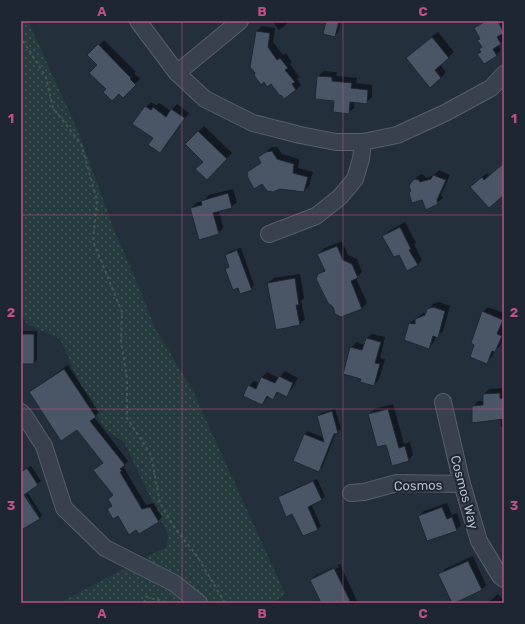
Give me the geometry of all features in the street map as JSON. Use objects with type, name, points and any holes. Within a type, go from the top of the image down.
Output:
[{"type":"street","points":[[138,21],[178,73],[205,99],[253,123],[300,135],[336,142],[362,142],[397,134],[445,113],[491,88],[504,74]]},
{"type":"street","points":[[178,73],[240,21]]},
{"type":"street","points":[[269,234],[316,216],[340,197],[355,180],[361,159],[362,142]]},
{"type":"street","name":"Cosmos Way","points":[[443,402],[462,484],[479,541],[502,578]]},
{"type":"street","points":[[21,412],[44,446],[64,508],[105,548],[174,584],[199,603]]},
{"type":"street","name":"Cosmos","points":[[351,493],[364,492],[397,483],[462,484]]},
{"type":"path","points":[[21,35],[23,41],[46,77],[53,108],[81,144],[97,200],[93,241],[122,312],[121,341],[128,379],[127,418],[151,455],[160,503],[176,530],[197,556],[225,603]]},
{"type":"path","points":[[144,603],[146,597],[170,603]]},
{"type":"green space","points":[[21,21],[28,21],[78,131],[115,232],[155,328],[193,391],[285,594],[274,603],[59,603],[166,547],[168,535],[124,442],[105,429],[80,384],[60,339],[27,324],[21,313]]},
{"type":"building","points":[[326,21],[339,21],[335,37],[323,34]]},
{"type":"building","points":[[486,21],[498,21],[504,33],[497,37],[501,44],[493,49],[497,56],[484,64],[477,54],[481,52],[479,49],[482,47],[477,40],[480,39],[474,28]]},
{"type":"building","points":[[256,31],[270,33],[268,47],[277,60],[280,58],[288,68],[285,70],[295,82],[292,84],[296,90],[284,99],[271,84],[267,87],[264,82],[261,85],[250,67]]},
{"type":"building","points":[[432,37],[449,58],[435,70],[441,78],[430,88],[406,58]]},
{"type":"building","points":[[98,44],[136,85],[123,98],[119,94],[112,101],[103,92],[106,89],[89,73],[97,65],[87,55]]},
{"type":"building","points":[[317,76],[332,77],[332,81],[352,83],[351,88],[368,90],[367,104],[350,102],[349,114],[333,112],[334,101],[315,99]]},
{"type":"building","points":[[145,106],[151,110],[153,107],[166,117],[171,109],[185,118],[160,153],[148,145],[153,138],[132,124]]},
{"type":"building","points":[[198,131],[227,159],[207,180],[195,169],[203,162],[185,144]]},
{"type":"building","points":[[272,151],[277,159],[294,164],[293,173],[308,177],[304,192],[280,189],[273,192],[267,191],[262,184],[254,189],[248,178],[247,172],[261,163],[258,157],[266,152]]},
{"type":"building","points":[[504,163],[504,195],[489,208],[470,187],[482,177],[484,180]]},
{"type":"building","points":[[433,175],[446,180],[437,200],[438,204],[426,210],[422,200],[412,203],[409,193],[411,191],[409,186],[415,179],[419,180],[420,182],[431,179]]},
{"type":"building","points":[[228,193],[232,208],[213,213],[219,234],[199,240],[190,208],[202,205],[201,201]]},
{"type":"building","points":[[400,227],[411,249],[409,250],[418,265],[407,271],[399,255],[394,257],[382,236]]},
{"type":"building","points":[[337,246],[343,260],[352,264],[358,278],[351,281],[362,309],[341,317],[335,314],[333,307],[328,303],[316,279],[318,274],[325,271],[317,254]]},
{"type":"building","points":[[237,250],[252,290],[240,294],[238,288],[233,290],[225,269],[229,267],[225,255]]},
{"type":"building","points":[[295,278],[299,305],[296,305],[300,325],[276,330],[267,283]]},
{"type":"building","points":[[433,307],[445,311],[438,338],[433,336],[429,349],[404,340],[409,323],[415,324],[415,319],[425,315],[427,309]]},
{"type":"building","points":[[482,311],[503,320],[497,334],[502,336],[495,352],[492,351],[487,364],[470,357],[474,345],[471,343]]},
{"type":"building","points":[[21,334],[34,334],[34,364],[21,364]]},
{"type":"building","points":[[366,338],[381,342],[375,363],[380,364],[374,386],[360,382],[361,379],[343,374],[350,347],[362,350]]},
{"type":"building","points":[[64,369],[96,417],[90,421],[125,465],[120,469],[122,471],[120,472],[142,509],[150,507],[159,522],[139,534],[136,530],[129,535],[118,516],[113,519],[107,509],[112,506],[108,499],[113,495],[93,470],[103,463],[77,430],[61,441],[29,392]]},
{"type":"building","points":[[279,376],[293,383],[287,397],[277,392],[273,400],[267,396],[262,405],[243,396],[248,385],[256,389],[261,377],[275,383]]},
{"type":"building","points":[[500,393],[500,398],[504,399],[504,419],[472,423],[472,406],[483,405],[483,394]]},
{"type":"building","points":[[388,409],[399,448],[405,446],[409,461],[392,466],[386,445],[377,447],[368,414]]},
{"type":"building","points":[[332,411],[338,433],[334,434],[319,472],[293,461],[304,434],[324,442],[317,416]]},
{"type":"building","points":[[27,468],[38,485],[24,495],[40,519],[21,530],[21,472]]},
{"type":"building","points":[[313,481],[322,500],[308,507],[318,530],[303,536],[292,514],[286,517],[278,497]]},
{"type":"building","points":[[442,507],[447,519],[452,517],[457,531],[427,541],[418,516]]},
{"type":"building","points":[[468,561],[482,590],[452,603],[438,574]]},
{"type":"building","points":[[334,568],[351,603],[321,603],[310,580]]}]
